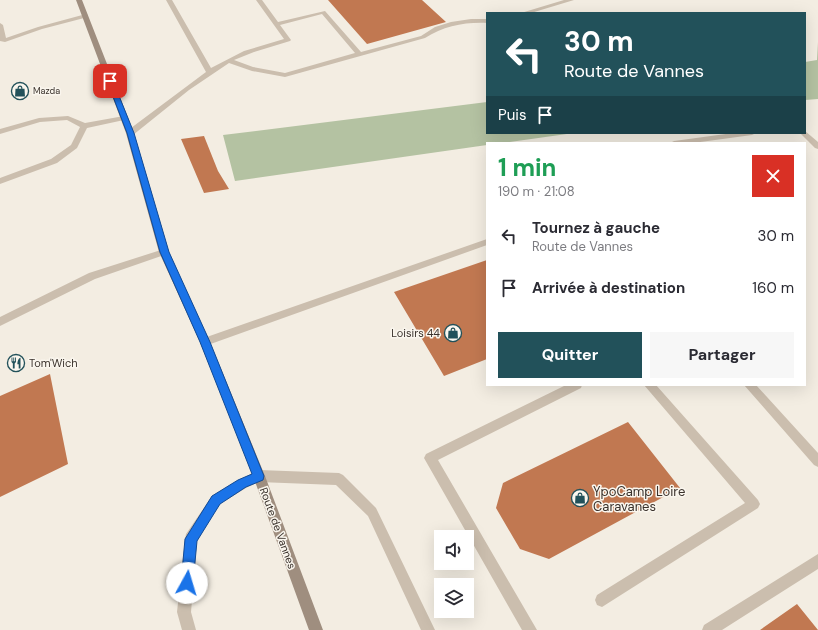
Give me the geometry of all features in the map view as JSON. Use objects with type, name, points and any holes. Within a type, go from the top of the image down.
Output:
[{"type":"main road","name":"Route de Vannes","points":[[79,0],[130,133],[164,252],[205,342],[259,476],[316,630]]},
{"type":"street","points":[[169,0],[210,73]]},
{"type":"street","points":[[130,133],[210,73],[229,61],[247,52],[288,40],[258,0]]},
{"type":"street","points":[[528,12],[571,0]]},
{"type":"street","points":[[276,24],[323,12],[359,54]]},
{"type":"street","points":[[0,25],[3,41],[40,28],[86,16]]},
{"type":"street","points":[[229,61],[252,69],[285,75],[423,37],[431,31],[469,20],[486,21]]},
{"type":"street","points":[[0,132],[39,120],[68,118],[84,126],[124,118]]},
{"type":"street","points":[[0,181],[54,161],[74,146],[84,126]]},
{"type":"street","points":[[682,142],[744,134]]},
{"type":"street","points":[[805,134],[818,146]]},
{"type":"street","points":[[205,342],[486,242]]},
{"type":"street","points":[[0,322],[92,276],[164,252]]},
{"type":"street","points":[[530,630],[430,458],[575,386]]},
{"type":"street","points":[[602,600],[754,504],[650,386]]},
{"type":"street","points":[[750,386],[818,460]]},
{"type":"street","points":[[189,630],[184,612],[191,539],[216,500],[242,484],[259,476],[339,479],[372,512],[428,630]]},
{"type":"street","points":[[709,630],[818,561]]},
{"type":"green space","points":[[818,42],[818,99],[806,100],[806,62],[817,60]]},
{"type":"green space","points":[[486,102],[486,134],[567,134],[510,142],[486,142],[486,145],[235,181],[223,135]]},
{"type":"building","points":[[328,0],[422,0],[446,22],[367,44]]},
{"type":"building","points":[[204,136],[218,171],[229,189],[204,193],[181,139]]},
{"type":"building","name":"Loisirs 44","points":[[486,260],[486,359],[444,376],[394,292]]},
{"type":"building","points":[[50,374],[68,464],[0,497],[0,396]]},
{"type":"building","name":"YpoCamp Loire Caravanes","points":[[628,422],[680,488],[549,559],[520,549],[496,508],[503,483]]},
{"type":"building","points":[[797,604],[818,630],[760,630]]},
{"type":"place","name":"Mazda","points":[[20,91]]},
{"type":"place","name":"Loisirs 44","points":[[453,333]]},
{"type":"place","name":"Tom'Wich","points":[[16,363]]},
{"type":"place","name":"YpoCamp Loire Caravanes","points":[[580,498]]},
{"type":"route","points":[[110,81],[130,133],[164,252],[205,342],[259,476],[242,484],[216,500],[191,539],[187,583]]}]
